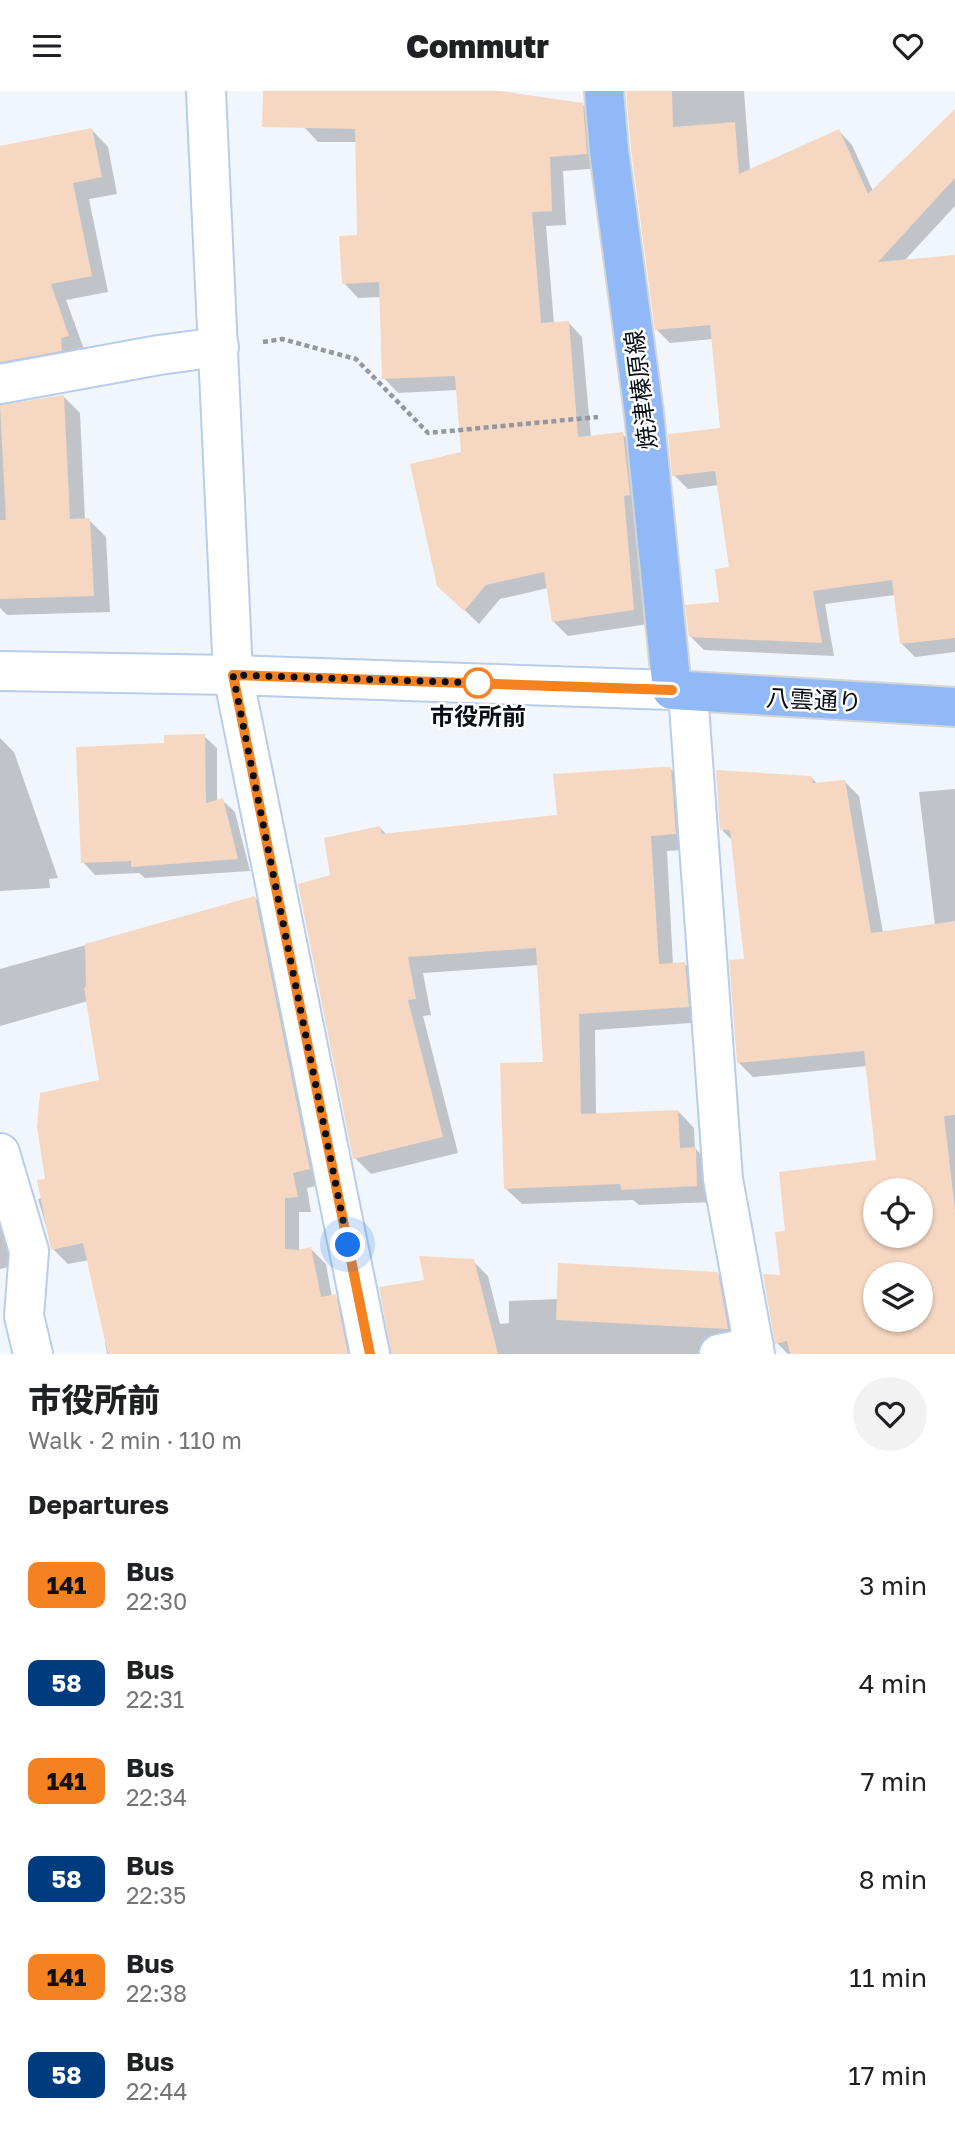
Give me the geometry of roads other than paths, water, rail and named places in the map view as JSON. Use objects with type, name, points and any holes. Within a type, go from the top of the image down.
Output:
[{"type":"main road","name":"焼津榛原線","points":[[604,91],[609,151],[680,691]]},
{"type":"main road","name":"八雲通り","points":[[680,691],[955,707]]},
{"type":"street","points":[[206,91],[233,675],[370,1354]]},
{"type":"street","points":[[0,384],[159,355],[219,347]]},
{"type":"street","points":[[0,671],[233,675],[680,691],[723,1179],[742,1352]]},
{"type":"street","points":[[0,1153],[29,1251],[24,1316],[33,1354]]},
{"type":"place","name":"市役所前","points":[[478,683]]}]
